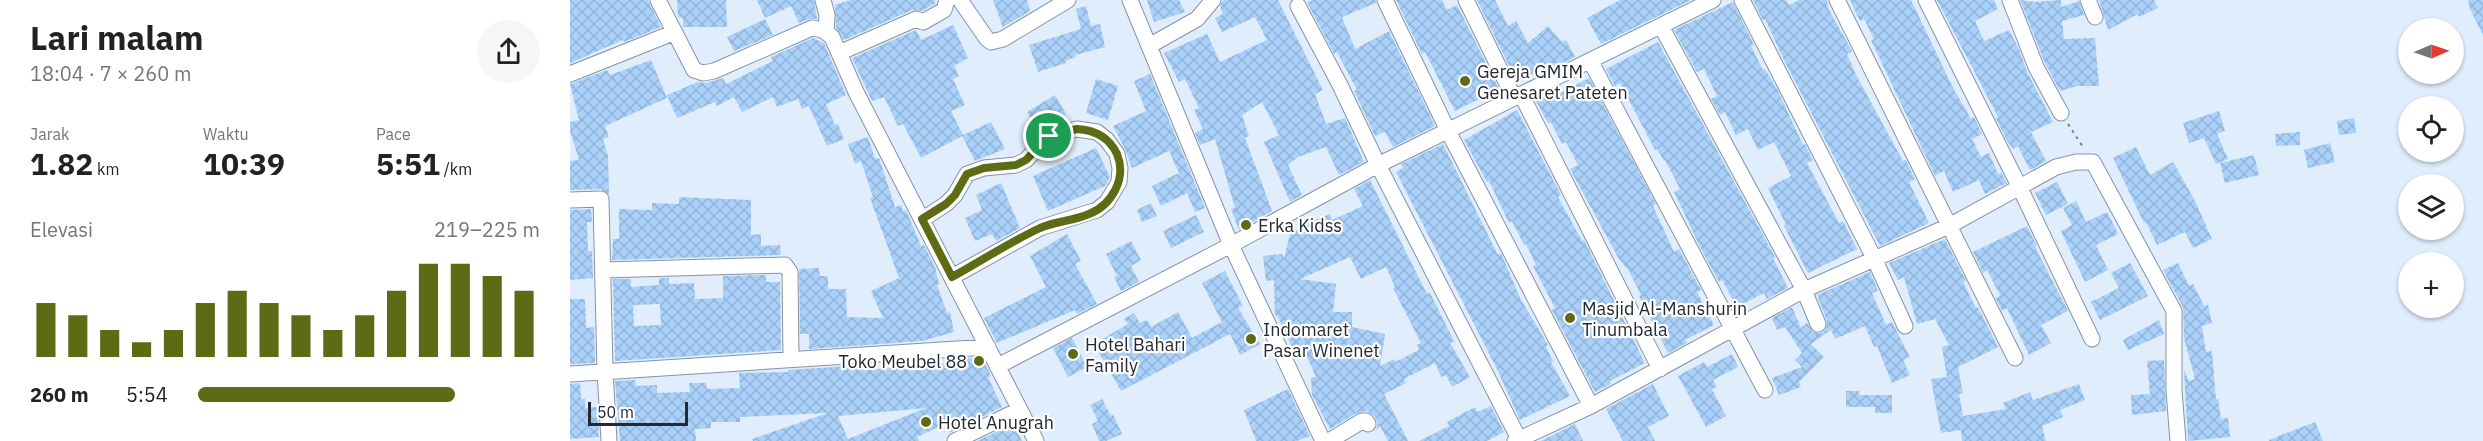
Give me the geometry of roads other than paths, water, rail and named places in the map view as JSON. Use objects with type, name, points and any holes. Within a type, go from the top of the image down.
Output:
[{"type":"street","points":[[658,0],[694,70],[703,73],[812,28],[826,32],[832,37],[1036,441]]},
{"type":"street","points":[[823,0],[827,15],[826,32]]},
{"type":"street","points":[[839,54],[916,19],[923,22],[944,10],[947,0]]},
{"type":"street","points":[[960,0],[991,42],[1003,39],[1068,0]]},
{"type":"street","points":[[1130,0],[1231,245],[1323,441]]},
{"type":"street","points":[[1149,46],[1197,19],[1213,0]]},
{"type":"street","points":[[1385,0],[1448,131],[1591,406]]},
{"type":"street","points":[[1467,0],[1660,369]]},
{"type":"street","points":[[998,366],[1231,245],[1378,165],[1713,0]]},
{"type":"street","points":[[1742,0],[1874,258],[1905,326]]},
{"type":"street","points":[[1837,0],[2015,358]]},
{"type":"street","points":[[1926,0],[2092,339]]},
{"type":"street","points":[[2010,0],[2036,67],[2061,113]]},
{"type":"street","points":[[2088,0],[2095,17]]},
{"type":"street","points":[[1298,6],[1340,85],[1517,440],[1591,406],[1804,290],[1949,226],[2056,167],[2076,162],[2093,162],[2174,311],[2174,391],[2178,441]]},
{"type":"street","points":[[1661,26],[1804,290],[1818,324]]},
{"type":"street","points":[[570,74],[675,32]]},
{"type":"street","points":[[1591,62],[1766,390]]},
{"type":"street","points":[[922,219],[946,204],[955,195],[967,174],[984,168],[1016,165],[1026,160],[1049,136],[1077,129],[1097,132],[1107,140],[1117,154],[1120,168],[1119,182],[1107,202],[1097,210],[1040,228],[952,277]]},
{"type":"street","points":[[570,200],[601,199],[609,441]]},
{"type":"street","points":[[603,270],[785,265],[790,272],[791,359]]},
{"type":"street","points":[[570,374],[988,347]]},
{"type":"street","points":[[955,441],[1019,410]]},
{"type":"street","points":[[1329,441],[1362,421],[1368,424]]},
{"type":"place","name":"Gereja GMIM Genesaret Pateten","points":[[1465,81]]},
{"type":"place","name":"Erka Kidss","points":[[1246,225]]},
{"type":"place","name":"Masjid Al-Manshurin Tinumbala","points":[[1570,318]]},
{"type":"place","name":"Indomaret Pasar Winenet","points":[[1251,339]]},
{"type":"place","name":"Hotel Bahari Family","points":[[1073,354]]},
{"type":"place","name":"Toko Meubel 88","points":[[979,361]]},
{"type":"place","name":"Hotel Anugrah","points":[[926,422]]}]
